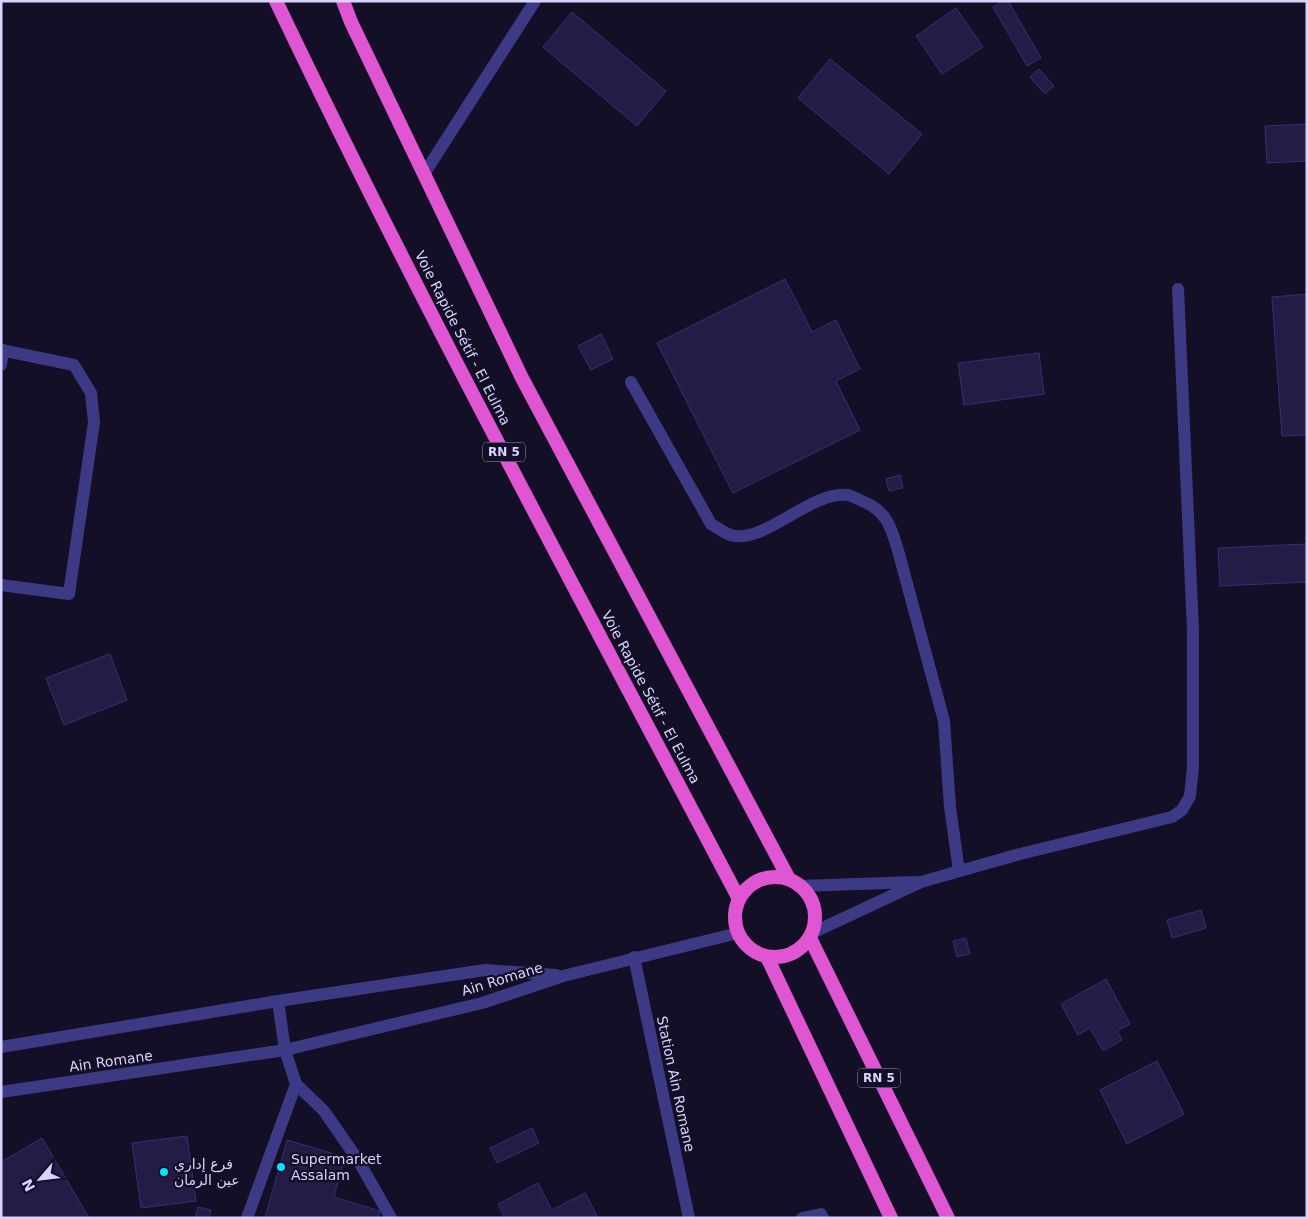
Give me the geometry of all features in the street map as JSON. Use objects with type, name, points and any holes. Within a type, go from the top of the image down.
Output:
[{"type":"highway","name":"Voie Rapide Sétif - El Eulma","points":[[276,1],[321,97],[447,345],[739,899]]},
{"type":"highway","points":[[342,1],[522,378],[795,882],[811,899],[816,916],[811,935],[796,952],[777,957],[755,952],[744,944],[738,933],[735,910],[739,899],[745,889],[754,882],[766,878],[777,876],[795,882]]},
{"type":"highway","name":"RN 5","points":[[811,935],[948,1218]]},
{"type":"highway","points":[[767,956],[891,1218]]},
{"type":"street","points":[[424,174],[535,1]]},
{"type":"street","points":[[811,935],[921,882],[1172,817],[1182,810],[1190,796],[1193,767],[1193,631],[1178,289]]},
{"type":"street","points":[[1,365],[2,350],[74,365],[90,393],[94,422],[69,594],[1,585]]},
{"type":"street","points":[[631,382],[711,524],[734,536],[755,533],[824,498],[848,495],[869,504],[885,516],[897,546],[944,721],[950,807],[959,871]]},
{"type":"street","points":[[795,882],[921,882]]},
{"type":"street","points":[[564,976],[634,957],[738,933]]},
{"type":"street","name":"Station Ain Romane","points":[[634,957],[689,1218]]},
{"type":"street","name":"Ain Romane","points":[[1,1048],[278,1001],[485,970],[564,976]]},
{"type":"street","name":"Ain Romane","points":[[1,1092],[286,1050],[482,1003],[564,976]]},
{"type":"street","points":[[278,1001],[286,1050],[296,1084],[324,1112],[358,1160],[391,1218]]},
{"type":"street","points":[[247,1218],[296,1084]]},
{"type":"street","points":[[802,1218],[821,1214],[822,1218]]},
{"type":"building","points":[[1003,1],[1008,1],[1041,58],[1027,66],[993,7]]},
{"type":"building","points":[[956,8],[983,47],[942,74],[916,36]]},
{"type":"building","points":[[572,12],[666,91],[637,126],[543,47]]},
{"type":"building","points":[[830,59],[922,134],[889,174],[798,98]]},
{"type":"building","points":[[1039,69],[1054,86],[1045,94],[1030,77]]},
{"type":"building","points":[[1307,124],[1307,161],[1267,163],[1265,126]]},
{"type":"building","points":[[785,279],[812,332],[836,320],[860,369],[836,381],[860,430],[733,493],[657,343]]},
{"type":"building","points":[[1307,294],[1307,435],[1282,436],[1272,297]]},
{"type":"building","points":[[601,334],[613,359],[591,370],[578,346]]},
{"type":"building","points":[[1039,353],[1044,394],[964,405],[958,363]]},
{"type":"building","points":[[900,475],[903,488],[889,491],[886,479]]},
{"type":"building","points":[[1307,544],[1307,582],[1220,586],[1218,548]]},
{"type":"building","points":[[110,654],[127,700],[64,725],[46,678]]},
{"type":"building","points":[[1201,910],[1206,928],[1172,938],[1167,920]]},
{"type":"building","points":[[966,938],[970,954],[957,957],[953,941]]},
{"type":"building","points":[[1106,979],[1130,1024],[1117,1031],[1122,1040],[1103,1051],[1090,1028],[1078,1035],[1061,1004]]},
{"type":"building","points":[[1157,1061],[1184,1114],[1127,1144],[1100,1090]]},
{"type":"building","points":[[532,1128],[539,1143],[497,1163],[490,1148]]},
{"type":"building","name":"فرع إداري عين الرمان","points":[[187,1136],[196,1201],[141,1208],[132,1143]]},
{"type":"building","points":[[42,1138],[89,1218],[1,1218],[1,1162]]},
{"type":"building","points":[[287,1140],[345,1157],[334,1197],[380,1211],[378,1218],[265,1218]]},
{"type":"building","points":[[538,1183],[552,1210],[585,1193],[598,1218],[505,1218],[498,1204]]},
{"type":"building","points":[[198,1207],[211,1210],[209,1218],[195,1218]]},
{"type":"place","name":"Supermarket Assalam","points":[[281,1167]]},
{"type":"place","name":"فرع إداري عين الرمان","points":[[164,1172]]}]
